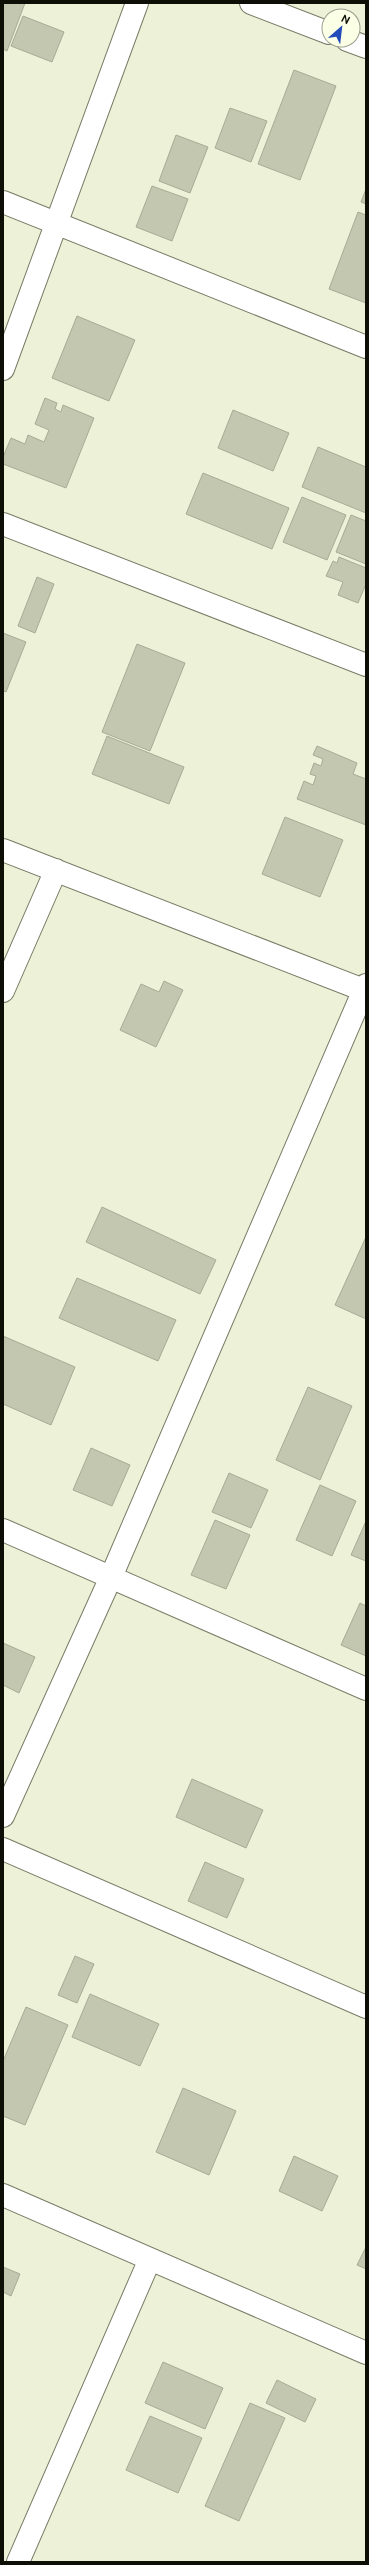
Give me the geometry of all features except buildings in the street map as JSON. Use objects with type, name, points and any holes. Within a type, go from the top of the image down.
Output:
[{"type":"street","points":[[3,369],[138,3]]},
{"type":"street","points":[[251,3],[321,30]]},
{"type":"street","points":[[3,202],[366,347]]},
{"type":"street","points":[[3,524],[366,665]]},
{"type":"street","points":[[3,850],[365,989],[111,1577],[3,1816]]},
{"type":"street","points":[[3,991],[56,870]]},
{"type":"street","points":[[3,1530],[366,1689]]},
{"type":"street","points":[[3,1849],[366,2007]]},
{"type":"street","points":[[3,2196],[366,2353]]},
{"type":"street","points":[[18,2562],[150,2259]]}]
